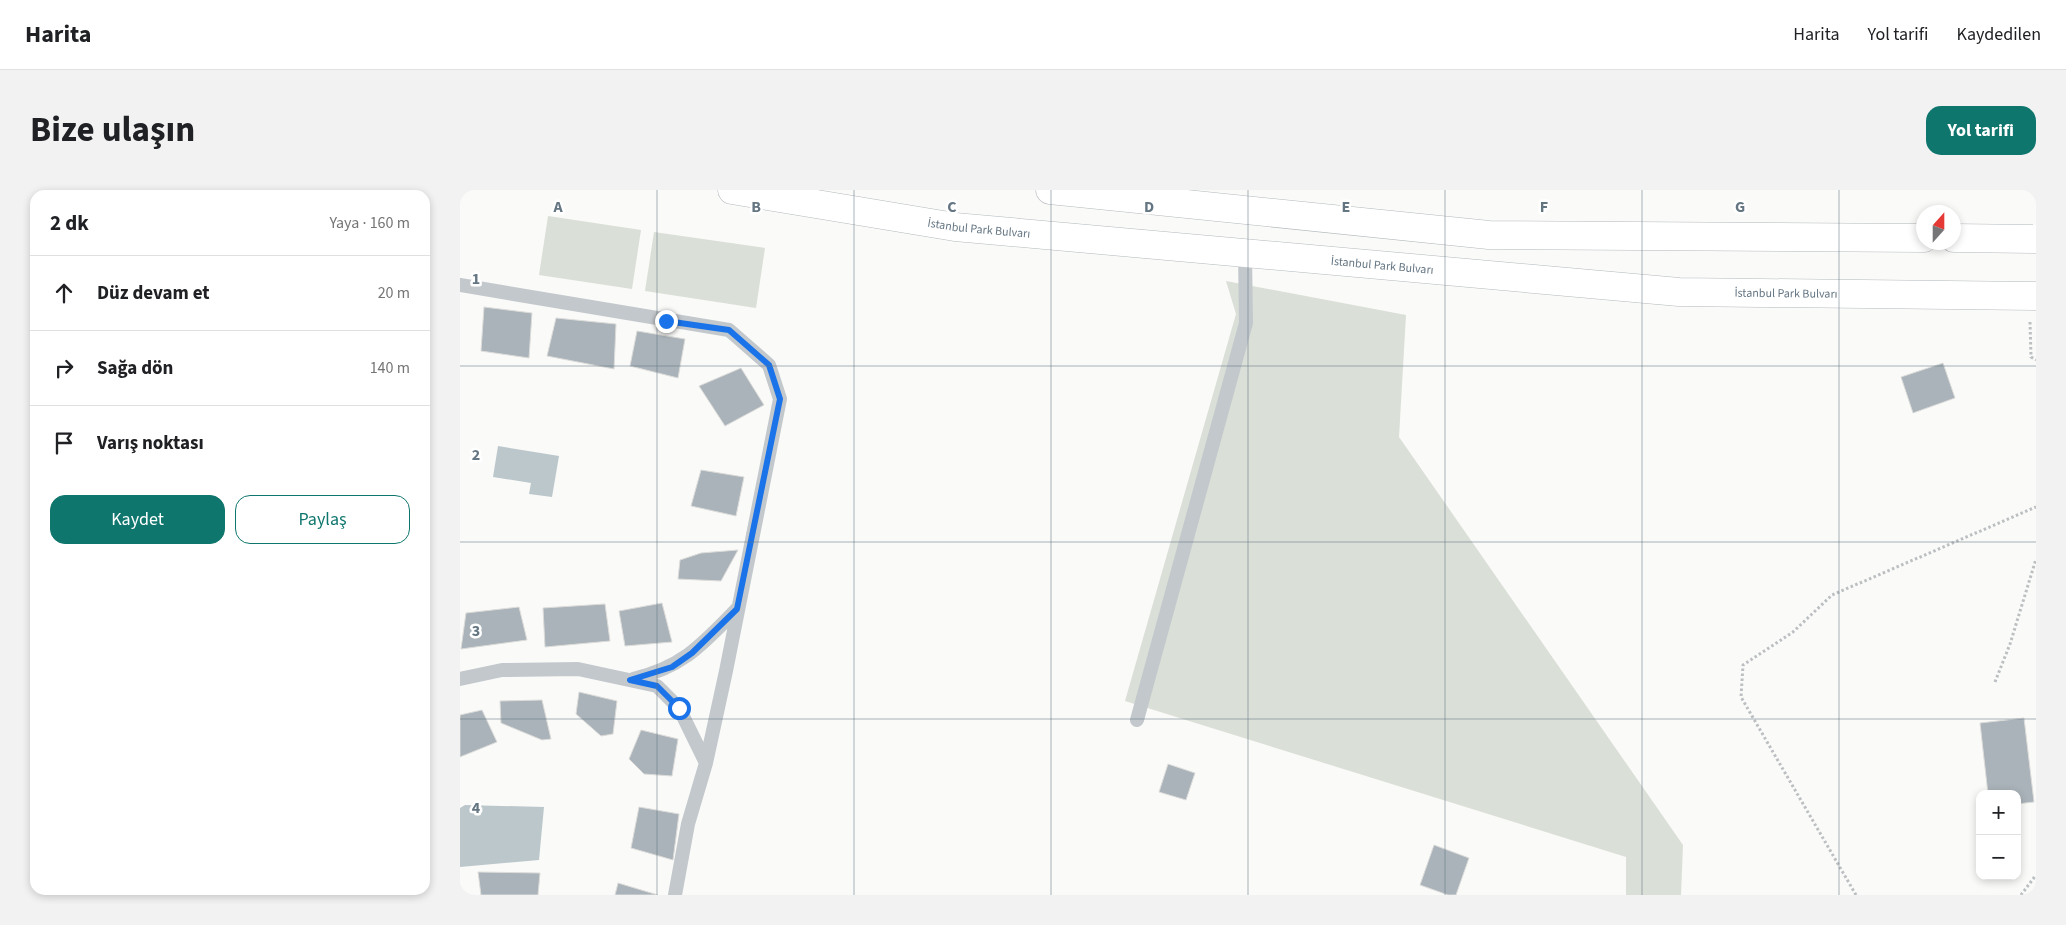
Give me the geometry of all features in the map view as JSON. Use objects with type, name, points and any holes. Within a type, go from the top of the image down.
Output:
[{"type":"highway","name":"İstanbul Park Bulvarı","points":[[732,190],[955,227],[1680,292],[2033,296]]},
{"type":"highway","points":[[1050,190],[1488,235],[1916,238]]},
{"type":"highway","points":[[1961,238],[2036,239]]},
{"type":"lane","points":[[1137,720],[1246,323],[1245,253]]},
{"type":"lane","points":[[460,285],[729,330],[769,365],[780,399],[706,763],[688,824],[676,895]]},
{"type":"lane","points":[[630,680],[672,667],[692,653],[737,609]]},
{"type":"lane","points":[[460,679],[502,670],[578,668],[657,686],[679,708],[706,763]]},
{"type":"path","points":[[2033,296],[2031,357],[2036,360]]},
{"type":"path","points":[[1856,895],[1741,697],[1743,665],[1793,632],[1832,595],[2036,507]]},
{"type":"path","points":[[1994,682],[2010,644],[2036,559]]},
{"type":"path","points":[[2021,895],[2036,876]]},
{"type":"shaded area","points":[[548,216],[641,230],[632,289],[539,275]]},
{"type":"shaded area","points":[[654,232],[765,248],[756,308],[645,291]]},
{"type":"shaded area","points":[[1226,281],[1406,315],[1399,437],[1683,845],[1681,895],[1626,895],[1626,857],[1125,701],[1236,314]]},
{"type":"shaded area","points":[[498,446],[559,456],[552,497],[529,494],[531,483],[493,477]]},
{"type":"shaded area","points":[[465,805],[544,807],[539,860],[460,867],[460,808]]},
{"type":"building","points":[[484,307],[532,313],[529,358],[481,351]]},
{"type":"building","points":[[556,318],[616,324],[614,369],[547,356]]},
{"type":"building","points":[[637,331],[685,339],[678,378],[630,366]]},
{"type":"building","points":[[1943,363],[1955,398],[1913,413],[1901,377]]},
{"type":"building","points":[[741,368],[764,405],[725,426],[699,386]]},
{"type":"building","points":[[701,470],[744,477],[736,516],[691,506]]},
{"type":"building","points":[[738,550],[721,581],[678,579],[680,560],[701,553]]},
{"type":"building","points":[[662,603],[672,642],[625,646],[619,611]]},
{"type":"building","points":[[605,604],[610,641],[545,647],[543,608]]},
{"type":"building","points":[[519,607],[527,640],[461,649],[466,613]]},
{"type":"building","points":[[579,692],[617,701],[613,734],[601,736],[576,714]]},
{"type":"building","points":[[542,700],[551,739],[542,740],[501,723],[500,701]]},
{"type":"building","points":[[482,710],[497,742],[460,757],[460,715]]},
{"type":"building","points":[[2024,718],[2034,802],[2021,804],[2021,790],[1988,790],[1980,723]]},
{"type":"building","points":[[641,730],[678,739],[672,776],[644,774],[629,759]]},
{"type":"building","points":[[1168,764],[1195,773],[1186,800],[1159,792]]},
{"type":"building","points":[[639,807],[679,814],[673,860],[631,848]]},
{"type":"building","points":[[1434,845],[1469,858],[1456,895],[1448,895],[1420,885]]},
{"type":"building","points":[[478,872],[540,873],[538,895],[481,895]]},
{"type":"building","points":[[618,883],[658,895],[615,895]]},
{"type":"route","points":[[666,321],[729,330],[769,365],[780,399],[737,609],[692,653],[672,667],[630,680],[657,686],[679,708]]}]
